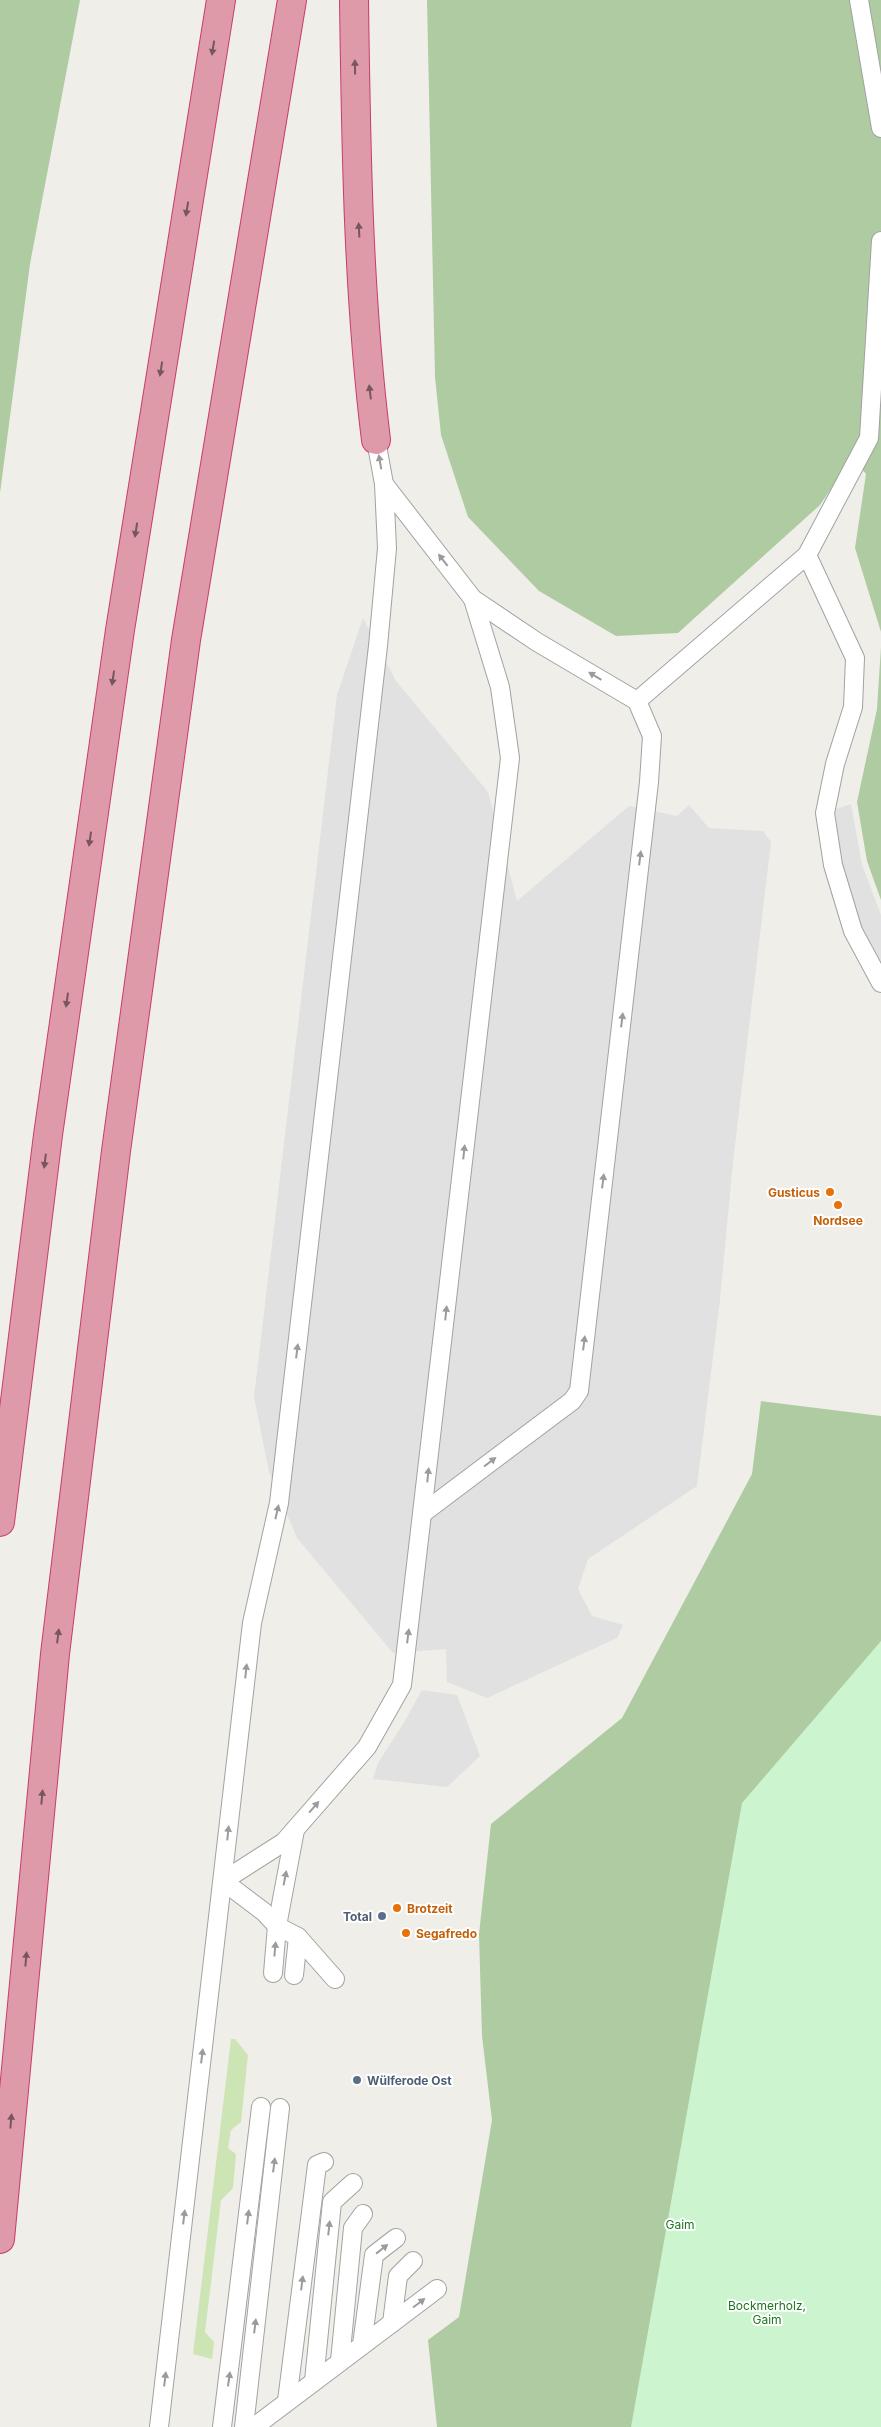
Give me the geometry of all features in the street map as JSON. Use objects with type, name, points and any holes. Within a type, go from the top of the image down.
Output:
[{"type":"highway","points":[[0,1522],[48,1135],[120,630],[220,0]]},
{"type":"highway","points":[[0,2239],[55,1654],[116,1151],[186,640],[292,0]]},
{"type":"highway","points":[[354,0],[357,192],[368,374],[376,440]]},
{"type":"lane","points":[[859,0],[881,128]]},
{"type":"lane","points":[[637,700],[807,555],[869,438],[881,241]]},
{"type":"lane","points":[[159,2427],[252,1623],[279,1503],[368,735],[387,548],[384,484],[376,440]]},
{"type":"lane","points":[[384,484],[473,598],[537,642],[637,700],[652,736],[649,782],[579,1391],[572,1401],[423,1513]]},
{"type":"lane","points":[[807,555],[855,658],[853,708],[835,764],[825,813],[833,865],[853,931],[881,983]]},
{"type":"lane","points":[[223,1881],[284,1842],[295,1830],[367,1747],[402,1684],[510,758],[500,687],[473,598]]},
{"type":"lane","points":[[273,1973],[277,1926],[295,1830]]},
{"type":"lane","points":[[223,1881],[264,1912],[277,1926],[298,1937],[335,1979]]},
{"type":"lane","points":[[294,1975],[298,1937]]},
{"type":"lane","points":[[222,2427],[262,2107]]},
{"type":"lane","points":[[244,2427],[280,2108]]},
{"type":"lane","points":[[288,2401],[317,2165],[324,2162]]},
{"type":"lane","points":[[314,2381],[332,2202],[354,2183]]},
{"type":"lane","points":[[340,2361],[353,2228],[363,2214]]},
{"type":"lane","points":[[362,2345],[374,2256],[396,2238]]},
{"type":"lane","points":[[392,2323],[398,2276],[413,2260]]},
{"type":"lane","points":[[254,2427],[437,2289]]},
{"type":"green space","points":[[0,0],[80,0],[30,264],[0,493]]},
{"type":"green space","points":[[427,0],[881,0],[881,632],[855,548],[866,474],[852,458],[820,505],[678,633],[616,636],[539,591],[468,517],[441,435],[435,377]]},
{"type":"green space","points":[[881,647],[881,900],[867,861],[857,802],[877,709]]},
{"type":"green space","name":"Gaim","points":[[761,1401],[881,1416],[881,2427],[437,2427],[428,2340],[459,2317],[492,2120],[482,2036],[479,1934],[491,1824],[622,1718],[752,1474]]},
{"type":"green space","name":"Bockmerholz, Gaim","points":[[881,1641],[881,2427],[631,2427],[742,1803]]},
{"type":"green space","points":[[231,2039],[235,2039],[248,2055],[241,2122],[231,2130],[228,2148],[236,2154],[233,2188],[221,2200],[205,2332],[214,2342],[212,2359],[193,2354]]},
{"type":"shaded area","points":[[363,618],[396,681],[488,792],[517,901],[629,806],[677,816],[689,805],[709,828],[763,831],[771,842],[733,1162],[720,1300],[697,1486],[588,1559],[578,1589],[592,1616],[623,1625],[617,1638],[487,1698],[447,1682],[446,1649],[393,1653],[297,1538],[269,1472],[254,1397],[337,695]]},
{"type":"shaded area","points":[[851,804],[862,865],[881,915],[881,983],[853,931],[825,813]]},
{"type":"shaded area","points":[[422,1690],[457,1695],[480,1756],[447,1787],[373,1779],[378,1763]]},
{"type":"place","name":"Gusticus","points":[[830,1192]]},
{"type":"place","name":"Nordsee","points":[[838,1205]]},
{"type":"place","name":"Brotzeit","points":[[397,1908]]},
{"type":"place","name":"Total","points":[[382,1916]]},
{"type":"place","name":"Segafredo","points":[[406,1933]]},
{"type":"place","name":"Wülferode Ost","points":[[357,2080]]}]
